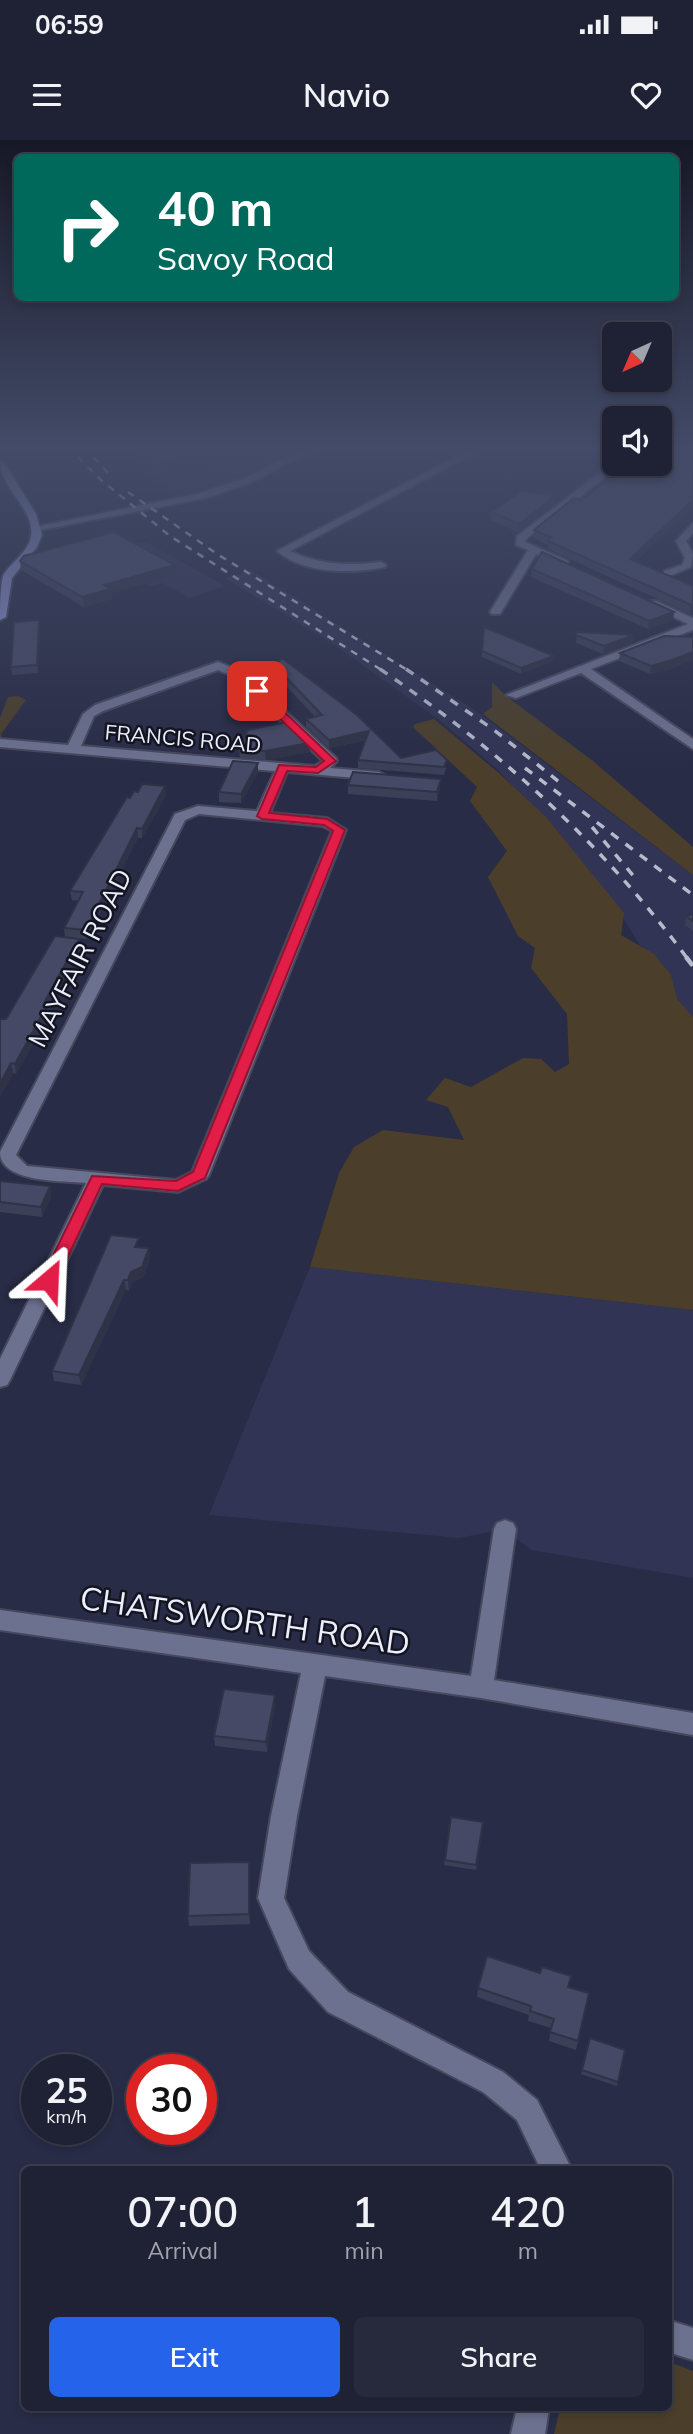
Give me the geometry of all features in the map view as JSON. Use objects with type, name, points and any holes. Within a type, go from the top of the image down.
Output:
[{"type":"main road","points":[[0,617],[4,578],[26,554]]},
{"type":"street","points":[[288,554],[339,570],[381,565]]},
{"type":"street","points":[[496,612],[531,554]]},
{"type":"street","points":[[545,554],[579,570]]},
{"type":"street","points":[[668,573],[686,567],[690,558],[688,554]]},
{"type":"street","points":[[636,596],[693,624]]},
{"type":"street","points":[[512,695],[693,624]]},
{"type":"street","points":[[73,748],[89,714],[99,708],[218,666],[238,674],[331,761],[318,770]]},
{"type":"street","points":[[582,668],[693,744]]},
{"type":"street","name":"FRANCIS ROAD","points":[[0,743],[395,777]]},
{"type":"street","points":[[0,1380],[97,1179],[178,1186],[200,1175],[339,830],[327,822],[262,816],[283,767]]},
{"type":"street","name":"MAYFAIR ROAD","points":[[97,1179],[22,1171],[7,1156],[180,817],[198,810],[262,816]]},
{"type":"street","points":[[481,1688],[505,1529]]},
{"type":"street","name":"CHATSWORTH ROAD","points":[[0,1620],[481,1688],[693,1724]]},
{"type":"street","points":[[315,1664],[284,1816],[271,1898],[299,1960],[338,2002],[493,2082],[527,2110],[555,2166]]},
{"type":"street","points":[[672,2337],[693,2344]]},
{"type":"street","points":[[528,2434],[532,2411]]},
{"type":"shaded area","points":[[101,554],[168,554],[225,586],[189,598],[163,583],[150,586],[114,566]]},
{"type":"shaded area","points":[[251,570],[475,710],[693,875],[693,1030],[626,923],[586,866],[498,770],[438,719],[330,642],[225,578]]},
{"type":"shaded area","points":[[492,682],[506,696],[593,761],[693,847],[693,875],[483,714],[492,707]]},
{"type":"shaded area","points":[[18,696],[26,700],[1,734],[3,741],[0,740],[0,718],[8,697]]},
{"type":"shaded area","points":[[434,719],[546,817],[624,913],[621,935],[654,954],[671,975],[677,999],[693,1017],[693,1310],[310,1267],[339,1173],[354,1147],[383,1130],[464,1140],[448,1107],[426,1100],[445,1078],[471,1087],[523,1058],[541,1059],[555,1072],[569,1064],[567,1014],[531,968],[535,948],[518,936],[488,877],[507,851],[470,801],[477,787],[413,727]]},
{"type":"shaded area","points":[[310,1267],[693,1310],[693,1578],[531,1550],[505,1529],[459,1538],[209,1515]]},
{"type":"shaded area","points":[[672,2363],[693,2371],[693,2434],[554,2434],[559,2411],[672,2411]]},
{"type":"building","points":[[155,554],[175,565],[104,585],[111,589],[82,597],[20,561],[24,556]]},
{"type":"building","points":[[541,554],[547,554],[674,612],[649,621],[532,569]]},
{"type":"building","points":[[577,554],[635,554],[630,559],[693,586],[693,604]]},
{"type":"building","points":[[39,620],[37,665],[11,667],[14,622]]},
{"type":"building","points":[[484,627],[554,656],[521,668],[482,651]]},
{"type":"building","points":[[577,632],[634,635],[604,646],[576,635]]},
{"type":"building","points":[[664,636],[693,637],[693,652],[651,666],[620,653]]},
{"type":"building","points":[[282,658],[358,716],[401,758],[436,750],[447,760],[444,767],[358,760],[369,731],[329,740],[306,719],[322,715],[275,666]]},
{"type":"building","points":[[287,722],[309,743],[265,751],[239,749],[248,730]]},
{"type":"building","points":[[233,761],[258,763],[241,794],[219,792]]},
{"type":"building","points":[[353,772],[441,779],[437,792],[348,785]]},
{"type":"building","points":[[142,784],[165,786],[142,829],[137,828],[86,930],[64,928],[83,892],[70,891],[127,797],[130,798],[134,791],[138,792]]},
{"type":"building","points":[[55,936],[79,939],[45,1001],[49,1002],[15,1064],[11,1063],[0,1084],[0,1021],[6,1019]]},
{"type":"building","points":[[0,1181],[50,1186],[41,1207],[0,1202]]},
{"type":"building","points":[[111,1235],[139,1238],[135,1247],[149,1248],[142,1267],[131,1272],[128,1280],[124,1280],[79,1375],[52,1371]]},
{"type":"building","points":[[224,1689],[275,1695],[266,1742],[214,1736]]},
{"type":"building","points":[[451,1817],[483,1822],[476,1865],[445,1860]]},
{"type":"building","points":[[249,1862],[249,1914],[188,1916],[190,1863]]},
{"type":"building","points":[[487,1956],[540,1973],[542,1967],[571,1976],[568,1987],[589,1993],[578,2041],[550,2032],[554,2019],[530,2011],[531,2006],[478,1988]]},
{"type":"building","points":[[590,2038],[625,2050],[618,2082],[582,2070]]},
{"type":"railway","points":[[198,554],[381,670]]},
{"type":"railway","points":[[217,554],[408,670]]},
{"type":"railway","points":[[381,670],[466,732],[546,800],[620,876],[687,958]]},
{"type":"railway","points":[[408,670],[494,730],[563,785]]},
{"type":"railway","points":[[525,768],[693,895]]},
{"type":"railway","points":[[592,827],[637,880]]},
{"type":"railway","points":[[686,957],[693,966]]},
{"type":"route","points":[[49,1280],[97,1179],[178,1186],[200,1175],[339,830],[327,822],[262,816],[283,767],[318,770],[329,765],[331,761],[257,691]]}]
